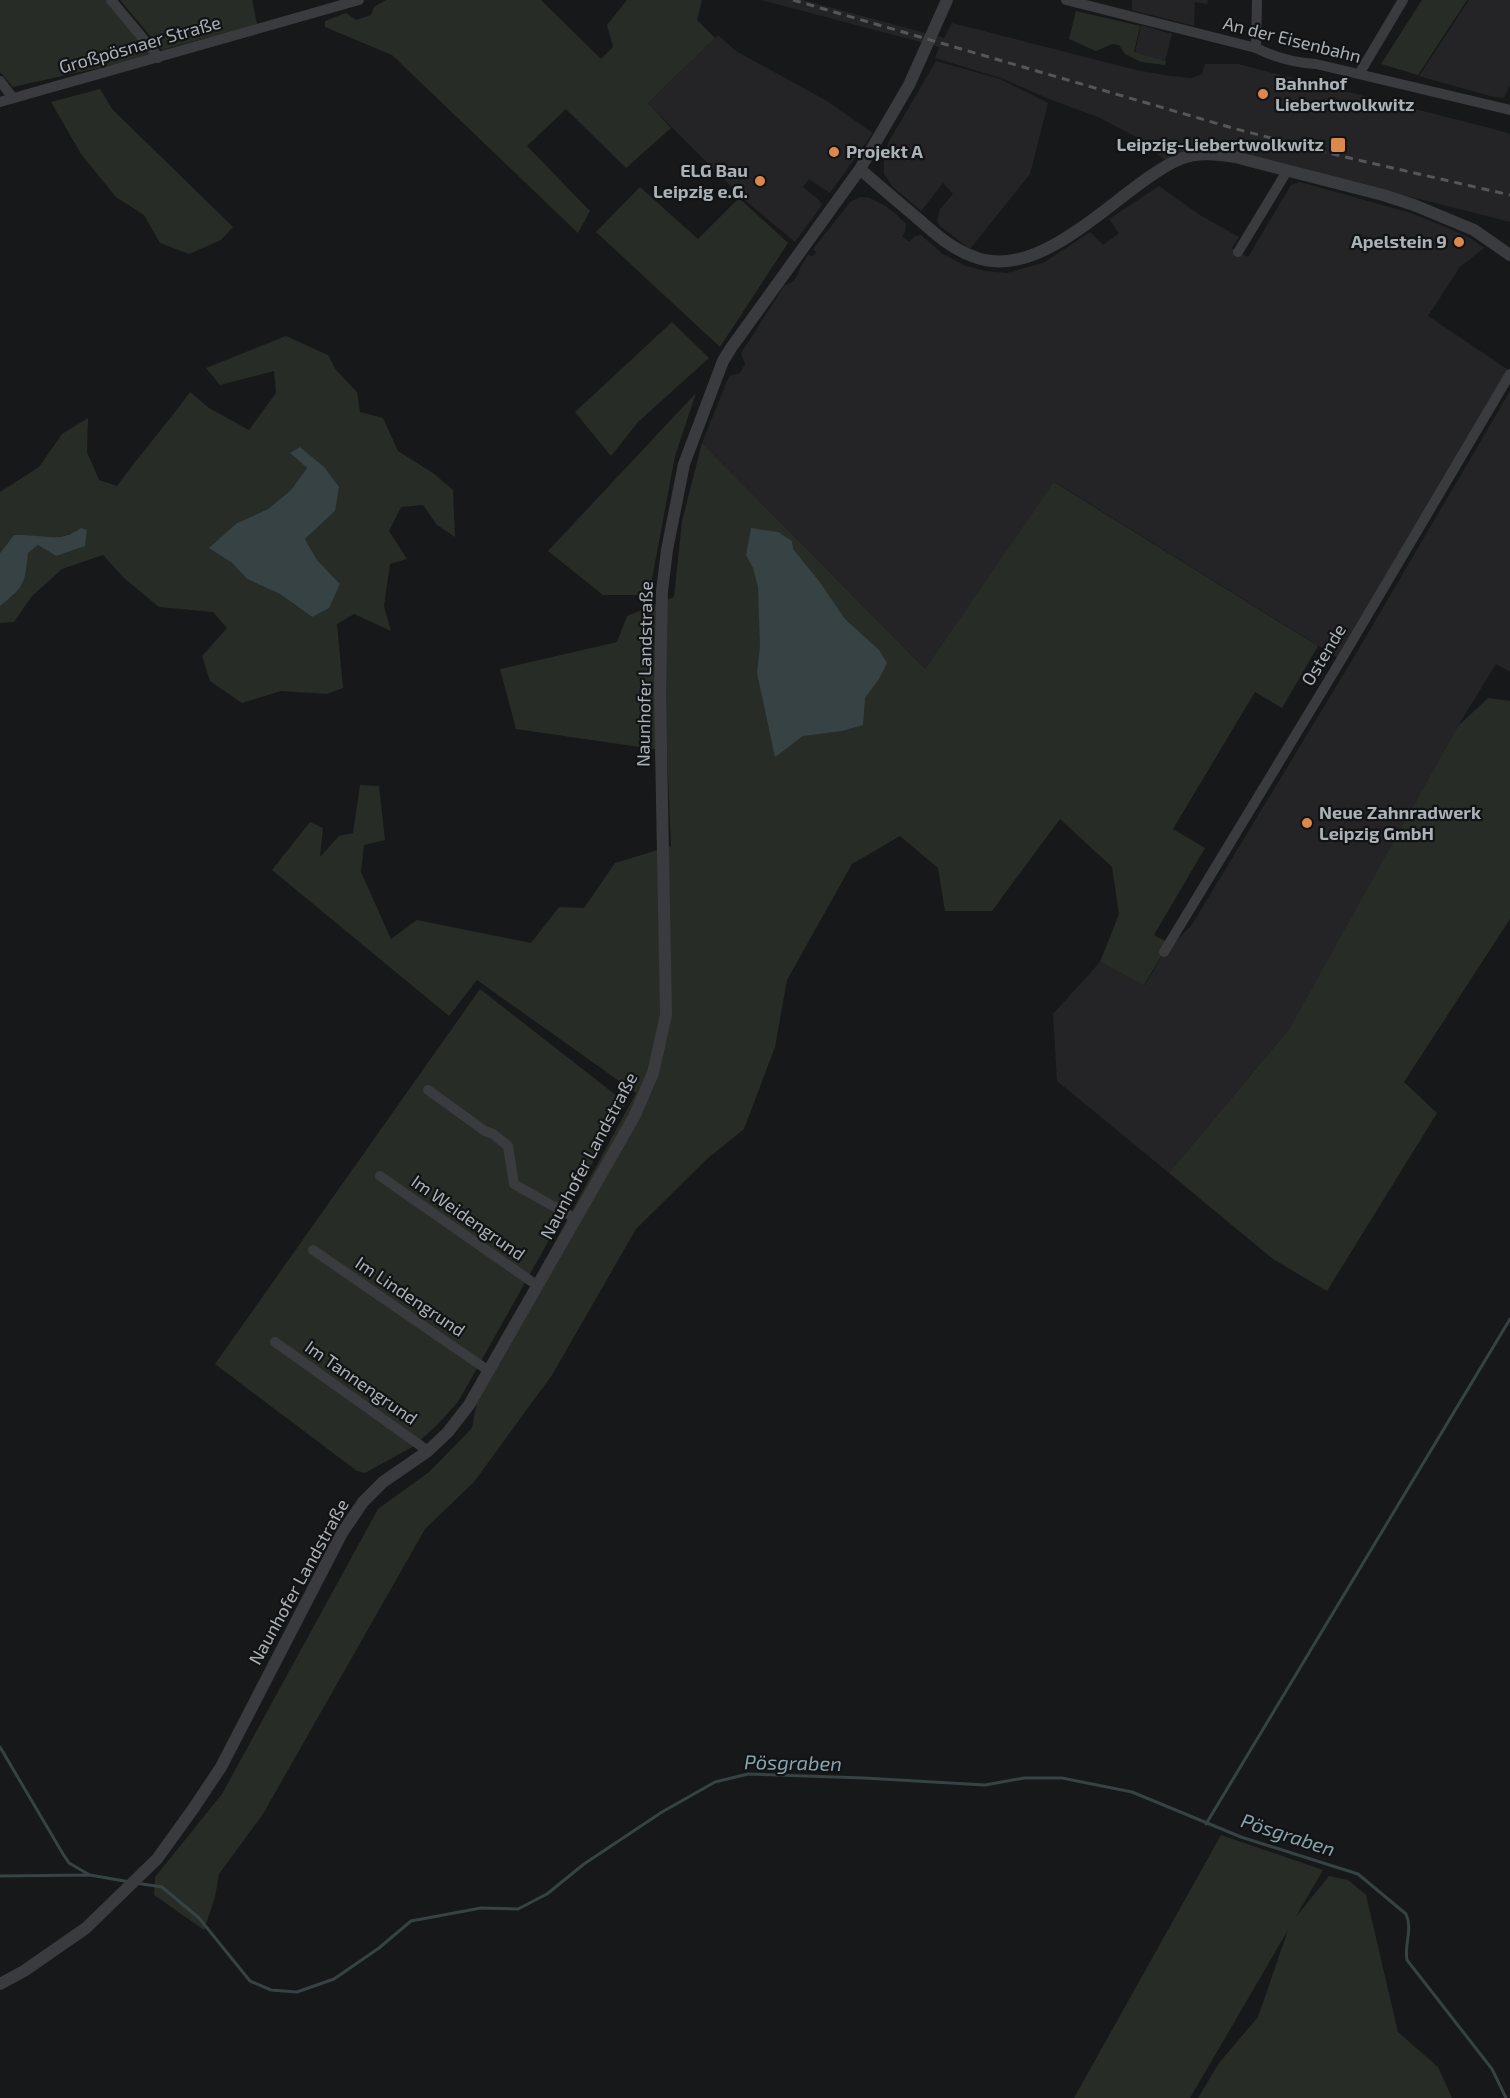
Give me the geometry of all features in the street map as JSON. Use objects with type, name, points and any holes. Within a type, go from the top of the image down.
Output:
[{"type":"street","points":[[111,0],[158,58]]},
{"type":"street","name":"Großpösnaer Straße","points":[[0,102],[359,0]]},
{"type":"street","name":"Naunhofer Landstraße","points":[[0,1984],[24,1971],[86,1928],[157,1859],[221,1767],[342,1533],[363,1502],[383,1482],[428,1451],[448,1432],[468,1405],[645,1095],[653,1073],[666,1015],[661,765],[661,607],[667,550],[684,464],[723,361],[860,169],[909,85],[947,0]]},
{"type":"street","name":"An der Eisenbahn","points":[[1066,0],[1256,48],[1306,64],[1316,64],[1510,110]]},
{"type":"street","points":[[1256,48],[1257,0]]},
{"type":"street","points":[[1359,74],[1403,0]]},
{"type":"street","points":[[0,81],[13,98]]},
{"type":"street","points":[[860,169],[949,244],[974,257],[1000,261],[1019,259],[1041,252],[1103,212],[1162,169],[1182,159],[1215,154],[1383,195],[1452,219],[1474,230],[1510,255]]},
{"type":"street","points":[[1238,252],[1287,171]]},
{"type":"street","name":"Ostende","points":[[1164,952],[1510,374]]},
{"type":"street","points":[[428,1090],[508,1146],[514,1184],[576,1219]]},
{"type":"street","name":"Im Weidengrund","points":[[380,1176],[538,1286]]},
{"type":"street","name":"Im Lindengrund","points":[[313,1250],[489,1371]]},
{"type":"street","name":"Im Tannengrund","points":[[275,1342],[428,1451]]},
{"type":"shaded area","points":[[0,0],[106,0],[152,56],[13,87],[0,72]]},
{"type":"shaded area","points":[[120,0],[252,0],[257,24],[162,50]]},
{"type":"shaded area","points":[[386,0],[541,0],[601,59],[613,47],[607,25],[627,0],[702,0],[697,20],[715,38],[648,103],[671,128],[626,168],[566,109],[527,146],[590,211],[578,233],[392,55],[325,27],[325,21],[346,13],[356,20],[371,15],[374,7]]},
{"type":"shaded area","points":[[761,0],[803,0],[944,38],[952,23],[1136,70],[1170,76],[1191,78],[1202,74],[1205,64],[1238,64],[1494,129],[1510,134],[1510,222],[1230,151],[1167,162],[1136,137],[1098,117],[1001,78],[935,58],[939,47]]},
{"type":"shaded area","points":[[1132,0],[1208,0],[1207,4],[1195,2],[1194,26],[1132,10]]},
{"type":"shaded area","points":[[1422,0],[1467,0],[1418,75],[1381,64]]},
{"type":"shaded area","points":[[1469,0],[1510,0],[1510,85],[1504,98],[1419,76]]},
{"type":"shaded area","points":[[1076,11],[1140,26],[1134,52],[1166,61],[1165,65],[1141,62],[1125,54],[1119,45],[1112,44],[1096,51],[1069,39]]},
{"type":"shaded area","points":[[1141,25],[1172,34],[1165,61],[1135,53]]},
{"type":"shaded area","points":[[718,35],[736,51],[827,101],[873,133],[830,193],[809,179],[803,187],[822,205],[795,242],[740,196],[648,103]]},
{"type":"shaded area","points":[[936,61],[1000,79],[1048,103],[1030,174],[970,249],[940,226],[937,221],[940,209],[953,194],[943,183],[921,211],[893,187],[884,174],[884,159],[888,143]]},
{"type":"shaded area","points":[[100,89],[112,109],[233,227],[221,240],[189,254],[160,243],[144,215],[116,197],[81,154],[51,102]]},
{"type":"shaded area","points":[[1300,182],[1411,213],[1470,238],[1484,248],[1460,267],[1428,316],[1510,371],[1341,660],[1055,482],[925,669],[702,443],[729,376],[740,373],[745,364],[741,353],[784,286],[797,276],[808,255],[813,256],[816,252],[813,249],[850,202],[860,197],[870,198],[897,215],[906,224],[902,236],[909,242],[915,236],[921,235],[943,254],[966,266],[1007,273],[1045,262],[1090,232],[1103,245],[1119,233],[1109,219],[1159,186],[1200,215],[1239,237],[1232,248],[1248,257],[1291,185]]},
{"type":"shaded area","points":[[640,187],[698,239],[739,198],[788,243],[720,347],[596,232]]},
{"type":"shaded area","points":[[672,322],[709,358],[638,422],[611,456],[575,412]]},
{"type":"shaded area","points":[[286,336],[328,355],[336,370],[357,392],[360,412],[383,418],[398,451],[433,473],[453,490],[455,537],[437,525],[423,505],[401,507],[389,531],[407,559],[390,564],[384,606],[391,631],[354,614],[337,624],[343,688],[327,694],[281,691],[242,703],[210,681],[202,656],[227,628],[213,612],[159,607],[124,578],[103,555],[62,569],[32,596],[14,622],[0,623],[0,606],[14,595],[27,553],[38,545],[56,556],[74,533],[48,538],[14,535],[0,553],[0,492],[39,467],[62,434],[88,418],[87,452],[99,480],[117,486],[190,392],[209,408],[249,430],[276,393],[274,371],[220,385],[206,368]],"holes":[[[299,447],[335,511],[305,539],[317,560],[340,584],[312,617],[280,594],[247,579],[232,563],[210,548],[237,523],[268,509],[291,490],[307,468],[291,454]]]},
{"type":"shaded area","points":[[1510,391],[1510,672],[1496,664],[1458,726],[1295,1022],[1169,1173],[1057,1081],[1053,1014],[1100,962],[1145,985],[1164,952],[1191,926],[1354,657]]},
{"type":"shaded area","points":[[696,393],[675,456],[649,595],[603,595],[548,551]]},
{"type":"shaded area","points":[[702,443],[925,669],[1054,482],[1318,646],[1282,708],[1255,692],[1173,829],[1205,848],[1154,935],[1169,943],[1144,985],[1100,962],[1119,914],[1112,867],[1060,819],[992,911],[945,911],[938,868],[900,836],[852,864],[787,980],[775,1047],[744,1129],[707,1159],[636,1229],[552,1375],[474,1482],[425,1529],[263,1814],[219,1874],[215,1897],[204,1930],[154,1895],[155,1877],[222,1794],[378,1509],[429,1472],[472,1428],[483,1370],[636,1093],[477,980],[449,1016],[272,870],[310,822],[323,828],[320,857],[339,836],[353,833],[360,785],[379,786],[385,840],[364,845],[361,872],[391,939],[417,920],[531,943],[559,907],[584,908],[615,863],[671,846],[667,751],[516,729],[500,669],[617,642],[627,616],[674,597],[682,521]]},
{"type":"shaded area","points":[[300,447],[324,467],[339,487],[335,511],[305,539],[317,560],[340,584],[329,608],[312,617],[280,594],[247,579],[232,563],[209,548],[237,523],[268,509],[291,490],[307,468],[290,453]]},
{"type":"shaded area","points":[[81,528],[87,530],[85,546],[56,556],[38,545],[28,553],[26,571],[19,589],[0,606],[0,553],[14,535],[56,537],[73,533]]},
{"type":"shaded area","points":[[751,528],[778,532],[792,541],[793,549],[845,619],[879,650],[887,663],[865,698],[863,725],[842,731],[803,736],[775,757],[757,673],[760,647],[758,587],[753,568],[746,555]]},
{"type":"shaded area","points":[[1488,698],[1510,701],[1510,919],[1404,1082],[1437,1113],[1327,1291],[1273,1259],[1169,1173],[1290,1028],[1458,726]]},
{"type":"shaded area","points":[[480,989],[626,1103],[458,1402],[414,1446],[365,1473],[357,1471],[215,1364]]},
{"type":"shaded area","points":[[1221,1835],[1323,1870],[1295,1918],[1329,1876],[1348,1880],[1366,1895],[1398,2032],[1438,2067],[1452,2098],[1198,2098],[1219,2063],[1258,2017],[1288,1930],[1190,2098],[1074,2098]]},
{"type":"waterway","points":[[1206,1824],[1510,1319]]},
{"type":"waterway","points":[[0,1747],[69,1863],[88,1874]]},
{"type":"waterway","name":"Pösgraben","points":[[136,1883],[162,1887],[199,1918],[250,1981],[271,1990],[297,1992],[334,1979],[379,1948],[411,1921],[481,1908],[518,1909],[547,1894],[584,1864],[662,1812],[715,1782],[748,1774],[985,1785],[1024,1778],[1062,1778],[1132,1792],[1241,1837],[1358,1874],[1406,1914],[1409,1926],[1407,1960],[1492,2069],[1506,2098]]},
{"type":"waterway","name":"Pösgraben","points":[[0,1876],[90,1875],[130,1882]]},
{"type":"railway","points":[[793,0],[1236,129],[1510,195]]},
{"type":"place","name":"Bahnhof Liebertwolkwitz","points":[[1263,94]]},
{"type":"place","name":"Leipzig-Liebertwolkwitz","points":[[1338,145]]},
{"type":"place","name":"Projekt A","points":[[834,152]]},
{"type":"place","name":"ELG Bau Leipzig e.G.","points":[[760,181]]},
{"type":"place","name":"Apelstein 9","points":[[1459,242]]},
{"type":"place","name":"Neue Zahnradwerk Leipzig GmbH","points":[[1307,823]]}]
